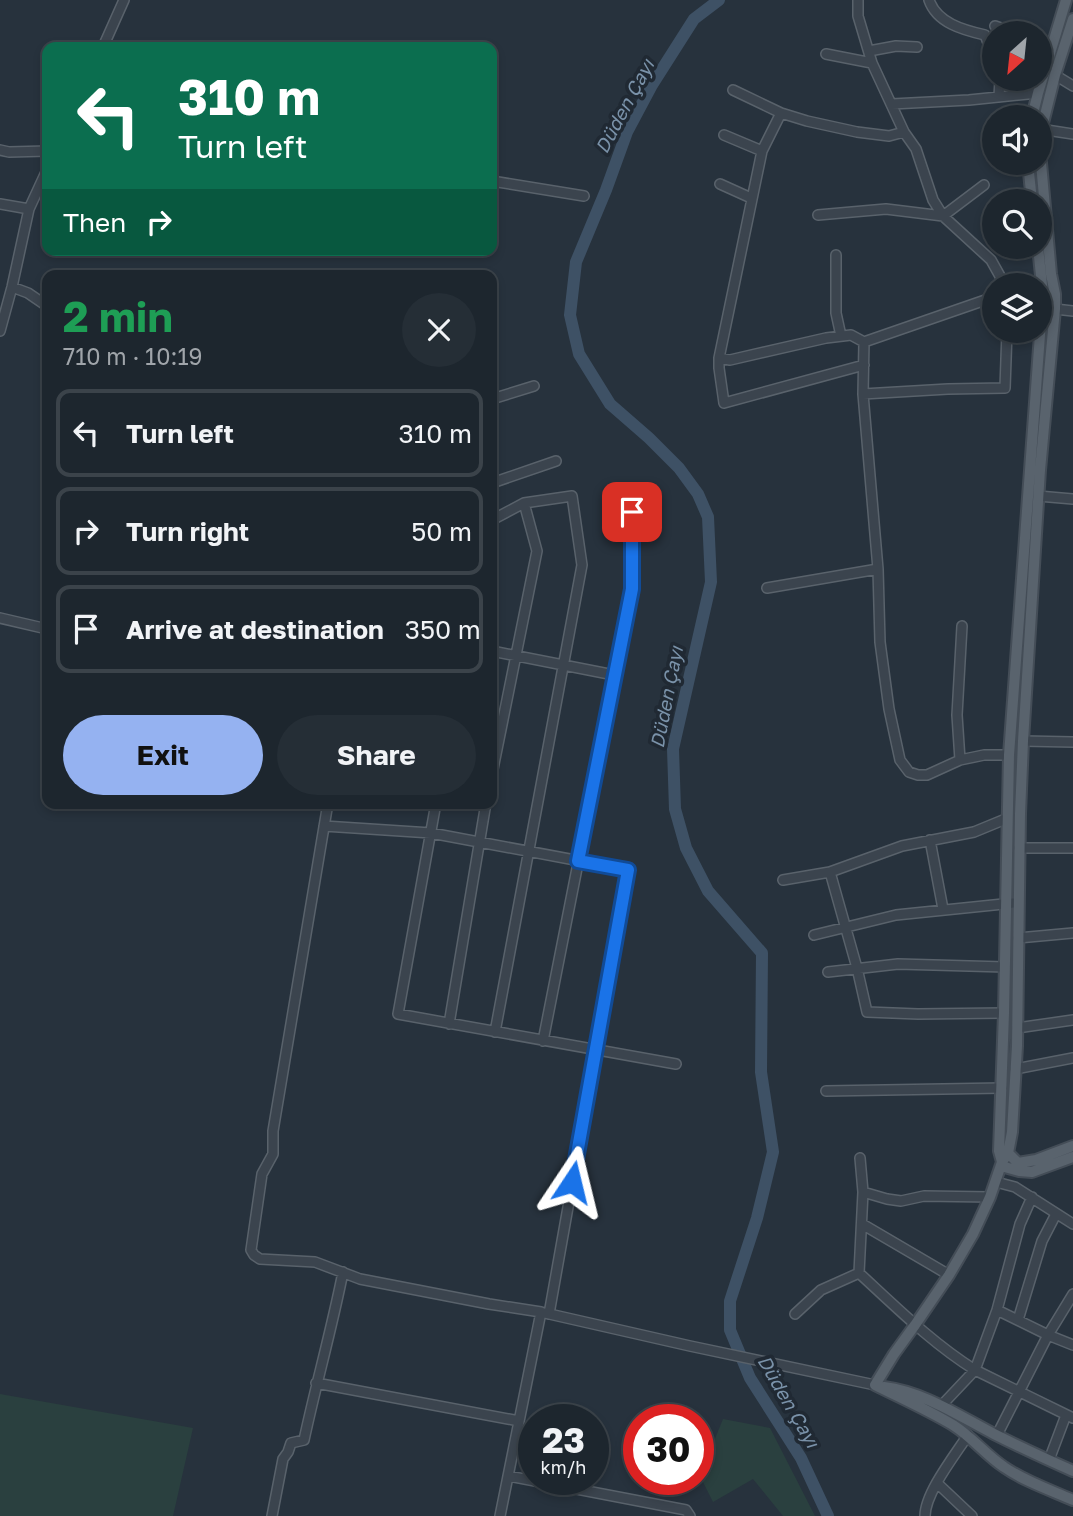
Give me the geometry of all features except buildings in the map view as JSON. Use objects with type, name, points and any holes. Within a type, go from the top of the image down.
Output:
[{"type":"main road","points":[[1052,42],[1063,1]]},
{"type":"main road","points":[[1047,105],[1073,19]]},
{"type":"main road","points":[[1035,105],[1038,93]]},
{"type":"main road","points":[[1042,175],[1051,273]]},
{"type":"main road","points":[[875,1385],[949,1275],[973,1234],[1004,1162],[1012,1132],[1023,741],[1038,496],[1055,309],[1052,304]]},
{"type":"main road","points":[[1042,343],[1009,755],[999,1151],[1004,1162],[1032,1172],[1073,1157]]},
{"type":"main road","points":[[1019,1167],[1073,1146]]},
{"type":"main road","points":[[875,1385],[897,1388],[941,1406],[1073,1471]]},
{"type":"main road","points":[[875,1385],[968,1435],[1002,1466],[1015,1474],[1073,1500]]},
{"type":"street","points":[[105,42],[124,0]]},
{"type":"street","points":[[858,0],[858,16],[872,63],[904,132],[916,149],[933,200],[943,216],[991,260],[998,273]]},
{"type":"street","points":[[929,0],[936,14],[964,30],[982,34]]},
{"type":"street","points":[[869,51],[896,46],[917,47]]},
{"type":"street","points":[[826,54],[872,63]]},
{"type":"street","points":[[1055,75],[1073,86]]},
{"type":"street","points":[[733,90],[781,113],[807,121],[889,136],[904,132]]},
{"type":"street","points":[[999,91],[999,97]]},
{"type":"street","points":[[892,104],[1038,93]]},
{"type":"street","points":[[781,113],[762,151],[719,358],[724,402],[864,365]]},
{"type":"street","points":[[1052,131],[1073,134]]},
{"type":"street","points":[[723,135],[762,151]]},
{"type":"street","points":[[0,150],[42,151]]},
{"type":"street","points":[[0,331],[29,209],[42,181]]},
{"type":"street","points":[[497,182],[584,196]]},
{"type":"street","points":[[720,184],[751,198]]},
{"type":"street","points":[[818,215],[886,209],[943,216],[984,184]]},
{"type":"street","points":[[0,204],[29,209]]},
{"type":"street","points":[[836,255],[836,313],[841,336]]},
{"type":"street","points":[[12,287],[42,303]]},
{"type":"street","points":[[719,358],[730,360],[841,336],[851,335],[864,342],[982,300]]},
{"type":"street","points":[[1055,309],[1073,311]]},
{"type":"street","points":[[864,342],[863,394],[878,569],[880,642],[889,709],[900,760],[909,772],[927,775],[960,760],[984,755],[1009,755]]},
{"type":"street","points":[[863,394],[1004,388],[1006,343]]},
{"type":"street","points":[[497,397],[534,386]]},
{"type":"street","points":[[497,481],[556,461]]},
{"type":"street","points":[[495,1032],[582,565],[572,496],[524,503],[497,517]]},
{"type":"street","points":[[1038,496],[1073,499]]},
{"type":"street","points":[[497,747],[537,551],[524,503]]},
{"type":"street","points":[[543,1041],[632,589],[632,512]]},
{"type":"street","points":[[767,588],[878,569]]},
{"type":"street","points":[[0,618],[42,628]]},
{"type":"street","points":[[960,760],[957,715],[962,626]]},
{"type":"street","points":[[497,652],[614,675]]},
{"type":"street","points":[[1023,741],[1073,742]]},
{"type":"street","points":[[327,809],[273,1131],[272,1154],[262,1174],[251,1250],[254,1255],[260,1259],[315,1262],[360,1279],[545,1313],[875,1385]]},
{"type":"street","points":[[435,809],[398,1014],[676,1064]]},
{"type":"street","points":[[449,1024],[485,809]]},
{"type":"street","points":[[783,880],[830,872],[902,846],[974,831],[1008,818]]},
{"type":"street","points":[[324,826],[431,833],[628,870],[545,1313],[523,1404]]},
{"type":"street","points":[[930,840],[943,909]]},
{"type":"street","points":[[1019,848],[1073,848]]},
{"type":"street","points":[[830,872],[867,1012],[1004,1013]]},
{"type":"street","points":[[814,935],[896,915],[1019,902]]},
{"type":"street","points":[[1018,938],[1073,933]]},
{"type":"street","points":[[828,972],[898,964],[1005,967]]},
{"type":"street","points":[[1017,1028],[1073,1020]]},
{"type":"street","points":[[1015,1069],[1073,1058]]},
{"type":"street","points":[[826,1091],[1002,1088]]},
{"type":"street","points":[[859,1273],[863,1192],[860,1158]]},
{"type":"street","points":[[1015,1187],[1019,1167]]},
{"type":"street","points":[[996,1182],[1015,1187],[1073,1224]]},
{"type":"street","points":[[863,1192],[901,1200],[924,1196],[990,1197]]},
{"type":"street","points":[[941,1406],[975,1370],[997,1310],[1015,1239],[1032,1197]]},
{"type":"street","points":[[1018,1320],[1042,1241],[1056,1214]]},
{"type":"street","points":[[862,1224],[949,1275]]},
{"type":"street","points":[[272,1516],[283,1459],[291,1443],[304,1440],[343,1272]]},
{"type":"street","points":[[795,1314],[821,1290],[859,1273]]},
{"type":"street","points":[[859,1273],[915,1325],[960,1361],[1070,1417],[1049,1460]]},
{"type":"street","points":[[998,1436],[1048,1335],[1073,1294]]},
{"type":"street","points":[[997,1310],[1073,1345]]},
{"type":"street","points":[[316,1383],[518,1421]]},
{"type":"street","points":[[500,1516],[518,1426]]},
{"type":"street","points":[[925,1516],[929,1496],[968,1435]]},
{"type":"street","points":[[508,1476],[686,1510],[690,1516]]},
{"type":"street","points":[[937,1483],[972,1516]]},
{"type":"green space","points":[[0,1394],[193,1428],[173,1516],[0,1516]]},
{"type":"green space","points":[[723,1419],[770,1428],[815,1516],[783,1516],[753,1479],[713,1502],[710,1495],[714,1495],[714,1441]]},
{"type":"waterway","name":"Düden Çayı","points":[[719,0],[694,19],[652,85],[627,132],[576,262],[570,315],[579,354],[610,404],[679,468],[698,494],[708,517],[711,582],[673,749],[675,809],[686,848],[708,891],[762,953],[761,1072],[773,1152],[757,1218],[730,1301],[730,1330],[750,1378],[801,1458],[828,1516]]},
{"type":"route","points":[[572,1182],[628,870],[578,861],[632,589],[632,512]]}]
